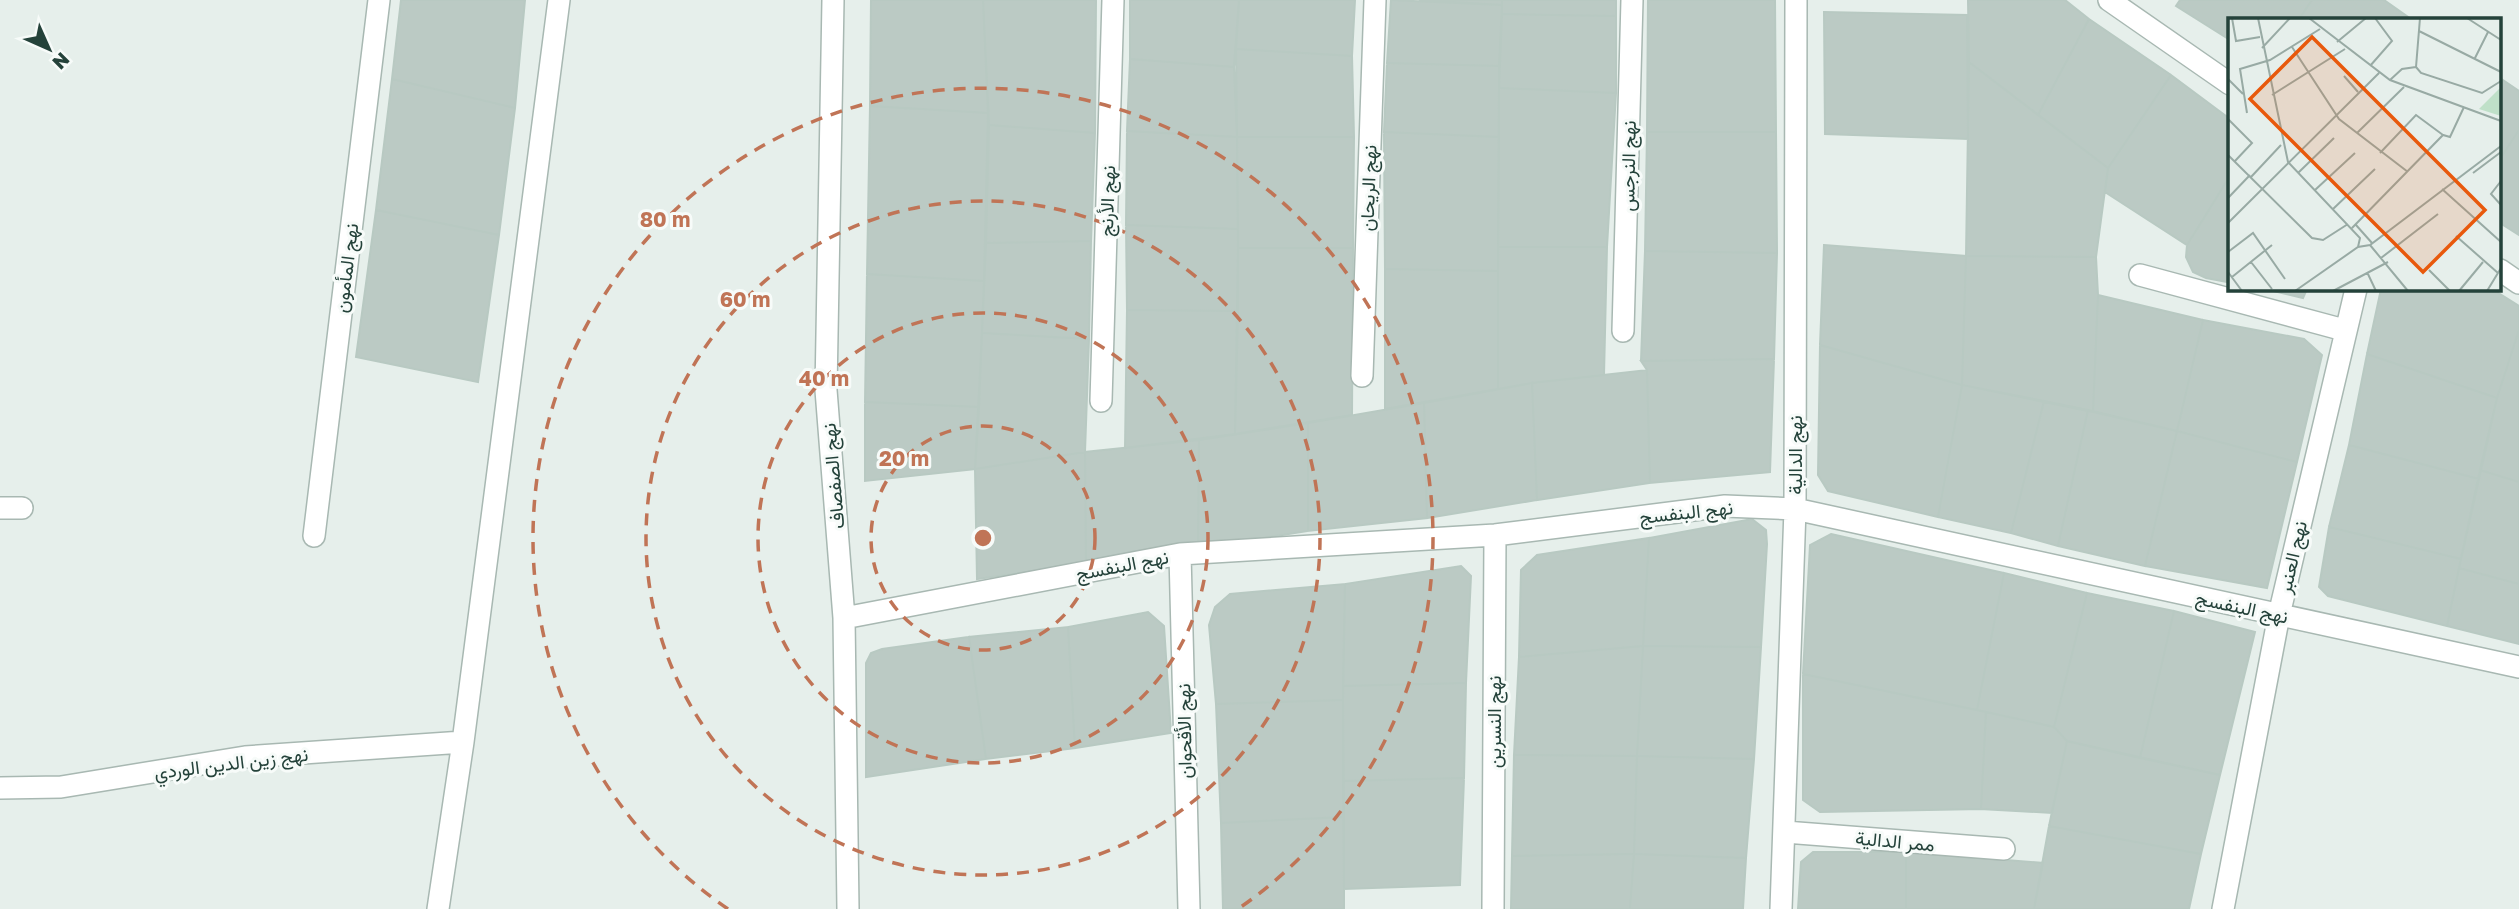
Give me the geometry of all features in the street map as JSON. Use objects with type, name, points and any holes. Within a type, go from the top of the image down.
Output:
[{"type":"street","name":"نهج المأمون","points":[[314,536],[379,0]]},
{"type":"street","points":[[438,909],[463,742],[559,0]]},
{"type":"street","name":"نهج الصفصاف","points":[[833,0],[826,390],[844,618],[848,909]]},
{"type":"street","name":"نهج الأرنج","points":[[1101,401],[1112,0]]},
{"type":"street","name":"نهج الريحان","points":[[1362,376],[1375,0]]},
{"type":"street","name":"نهج النرجس","points":[[1623,331],[1632,0]]},
{"type":"street","name":"نهج الدالية","points":[[1781,909],[1795,509],[1796,0]]},
{"type":"street","points":[[2109,0],[2228,83]]},
{"type":"street","points":[[2502,271],[2519,283]]},
{"type":"street","points":[[2140,275],[2344,330]]},
{"type":"street","name":"نهج العنبر","points":[[2223,909],[2279,615],[2344,330],[2356,290]]},
{"type":"street","name":"نهج البنفسج","points":[[844,618],[1180,554],[1495,535],[1725,506],[1795,509],[2519,667]]},
{"type":"street","points":[[0,508],[22,508]]},
{"type":"street","name":"نهج النسرين","points":[[1493,909],[1495,535]]},
{"type":"street","name":"نهج الأقحوان","points":[[1180,554],[1189,909]]},
{"type":"street","name":"نهج زين الدين الوردي","points":[[0,788],[61,788],[245,757],[463,742]]},
{"type":"street","name":"ممر الدالية","points":[[1785,832],[2004,849]]},
{"type":"building","points":[[401,0],[525,0],[515,108],[392,79]]},
{"type":"building","points":[[871,0],[983,0],[988,113],[870,106]]},
{"type":"building","points":[[983,0],[1096,0],[1095,133],[989,125]]},
{"type":"building","points":[[1130,0],[1239,0],[1234,67],[1130,59]]},
{"type":"building","points":[[1239,0],[1355,0],[1352,56],[1236,49]]},
{"type":"building","points":[[1391,0],[1502,5],[1499,66],[1387,63]]},
{"type":"building","points":[[1419,0],[1502,0],[1502,5]]},
{"type":"building","points":[[1502,0],[1616,0],[1616,16],[1502,14]]},
{"type":"building","points":[[1648,0],[1775,0],[1776,132],[1647,132]]},
{"type":"building","points":[[1968,0],[2065,0],[2089,19],[2038,115],[1969,62]]},
{"type":"building","points":[[2180,0],[2312,0],[2300,18],[2228,18],[2228,39],[2176,6]]},
{"type":"building","points":[[2312,0],[2384,0],[2410,18],[2300,18]]},
{"type":"building","points":[[1824,12],[1967,15],[1968,139],[1825,134]]},
{"type":"building","points":[[1502,14],[1616,16],[1616,93],[1499,88]]},
{"type":"building","points":[[2089,19],[2171,75],[2108,168],[2038,115]]},
{"type":"building","points":[[1236,49],[1352,56],[1354,137],[1237,137]]},
{"type":"building","points":[[1130,59],[1234,67],[1237,137],[1127,131]]},
{"type":"building","points":[[1969,62],[2108,168],[2096,257],[1966,256]]},
{"type":"building","points":[[1387,63],[1499,66],[1499,137],[1384,132]]},
{"type":"building","points":[[2171,75],[2228,118],[2228,179],[2187,245],[2105,192],[2108,168]]},
{"type":"building","points":[[392,79],[515,108],[499,235],[376,210]]},
{"type":"building","points":[[2502,79],[2519,91],[2519,130],[2502,156]]},
{"type":"building","points":[[1499,88],[1616,93],[1607,247],[1498,247]]},
{"type":"building","points":[[870,106],[988,113],[984,281],[867,274]]},
{"type":"building","points":[[989,125],[1095,133],[1091,241],[986,243]]},
{"type":"building","points":[[2519,130],[2519,235],[2502,224],[2502,156]]},
{"type":"building","points":[[1127,131],[1237,137],[1238,229],[1126,225]]},
{"type":"building","points":[[1384,132],[1499,137],[1498,271],[1385,269]]},
{"type":"building","points":[[1647,132],[1776,132],[1777,253],[1645,251]]},
{"type":"building","points":[[1237,137],[1354,137],[1353,248],[1238,248]]},
{"type":"building","points":[[2228,179],[2228,282],[2206,278],[2193,272],[2186,257],[2187,245]]},
{"type":"building","points":[[376,210],[499,235],[478,382],[356,357]]},
{"type":"building","points":[[1126,225],[1238,229],[1238,311],[1127,310]]},
{"type":"building","points":[[1091,241],[1089,339],[982,333],[986,243]]},
{"type":"building","points":[[1824,245],[1966,256],[1962,385],[1820,345]]},
{"type":"building","points":[[1498,247],[1607,247],[1604,375],[1498,389]]},
{"type":"building","points":[[1238,248],[1353,248],[1352,415],[1235,434]]},
{"type":"building","points":[[1645,251],[1777,253],[1774,359],[1641,361]]},
{"type":"building","points":[[1966,256],[2096,257],[2098,295],[2093,412],[1962,385]]},
{"type":"building","points":[[1385,269],[1498,271],[1498,389],[1385,409]]},
{"type":"building","points":[[867,274],[984,281],[979,407],[865,402]]},
{"type":"building","points":[[2269,290],[2307,290],[2303,298]]},
{"type":"building","points":[[2381,290],[2494,290],[2519,306],[2519,330],[2497,398],[2367,354]]},
{"type":"building","points":[[2098,295],[2203,320],[2177,431],[2093,412]]},
{"type":"building","points":[[1127,310],[1238,311],[1235,434],[1125,448]]},
{"type":"building","points":[[2203,320],[2304,339],[2322,355],[2297,462],[2177,431]]},
{"type":"building","points":[[2519,330],[2519,482],[2480,470],[2497,398]]},
{"type":"building","points":[[982,333],[1089,339],[1085,452],[975,469]]},
{"type":"building","points":[[1820,345],[1962,385],[1938,517],[1828,491],[1818,475]]},
{"type":"building","points":[[2367,354],[2497,398],[2479,479],[2349,445]]},
{"type":"building","points":[[1774,359],[1770,472],[1650,483],[1647,370],[1641,361]]},
{"type":"building","points":[[1647,370],[1650,483],[1537,500],[1532,383]]},
{"type":"building","points":[[1532,383],[1537,500],[1427,518],[1424,403]]},
{"type":"building","points":[[1962,385],[2044,401],[2011,533],[1938,517]]},
{"type":"building","points":[[2044,401],[2088,410],[2058,546],[2011,533]]},
{"type":"building","points":[[865,402],[979,407],[975,469],[865,481]]},
{"type":"building","points":[[1424,403],[1427,518],[1308,531],[1308,423]]},
{"type":"building","points":[[2088,410],[2177,431],[2145,566],[2058,546]]},
{"type":"building","points":[[1308,423],[1308,531],[1198,548],[1199,440]]},
{"type":"building","points":[[2177,431],[2297,462],[2267,588],[2145,566]]},
{"type":"building","points":[[1199,440],[1198,548],[1086,564],[1085,452]]},
{"type":"building","points":[[2349,445],[2479,479],[2461,559],[2329,527]]},
{"type":"building","points":[[1085,452],[1086,564],[977,579],[975,469]]},
{"type":"building","points":[[2480,470],[2519,482],[2519,584],[2459,568]]},
{"type":"building","points":[[1752,519],[1766,530],[1767,544],[1761,647],[1643,646],[1649,538]]},
{"type":"building","points":[[2329,527],[2461,559],[2447,626],[2328,596],[2319,587]]},
{"type":"building","points":[[1831,534],[2004,573],[1977,710],[1803,674],[1810,545]]},
{"type":"building","points":[[1649,538],[1643,646],[1519,657],[1521,570],[1537,555]]},
{"type":"building","points":[[1461,566],[1471,576],[1466,683],[1343,686],[1345,584]]},
{"type":"building","points":[[2459,568],[2519,584],[2519,644],[2447,626]]},
{"type":"building","points":[[2004,573],[2087,593],[2054,727],[1977,710]]},
{"type":"building","points":[[1345,584],[1343,700],[1216,704],[1209,625],[1215,607],[1230,594]]},
{"type":"building","points":[[2087,593],[2174,611],[2140,758],[2067,741],[2054,727]]},
{"type":"building","points":[[2174,611],[2255,632],[2220,775],[2140,758]]},
{"type":"building","points":[[1148,612],[1164,626],[1171,733],[1075,748],[1068,627]]},
{"type":"building","points":[[1068,627],[1075,748],[986,759],[969,637]]},
{"type":"building","points":[[969,637],[986,759],[866,777],[866,663],[871,653],[882,649]]},
{"type":"building","points":[[1643,646],[1637,756],[1514,755],[1519,657]]},
{"type":"building","points":[[1643,646],[1761,647],[1754,759],[1637,756]]},
{"type":"building","points":[[1803,674],[1986,712],[1981,809],[1820,812],[1803,800]]},
{"type":"building","points":[[1466,683],[1464,778],[1343,781],[1343,686]]},
{"type":"building","points":[[1343,700],[1344,817],[1221,823],[1216,704]]},
{"type":"building","points":[[1986,712],[2054,727],[2067,741],[2052,813],[1981,809]]},
{"type":"building","points":[[2067,741],[2220,775],[2201,854],[2049,826]]},
{"type":"building","points":[[1514,755],[1637,756],[1634,854],[1512,856]]},
{"type":"building","points":[[1637,756],[1754,759],[1746,858],[1634,854]]},
{"type":"building","points":[[1464,778],[1460,885],[1344,889],[1343,781]]},
{"type":"building","points":[[1344,817],[1344,909],[1223,909],[1221,823]]},
{"type":"building","points":[[2049,826],[2201,854],[2189,909],[2034,909]]},
{"type":"building","points":[[1813,852],[1906,852],[1906,909],[1798,909],[1801,862]]},
{"type":"building","points":[[1906,852],[2043,863],[2034,909],[1906,909]]},
{"type":"building","points":[[1634,854],[1630,909],[1511,909],[1512,856]]},
{"type":"building","points":[[1634,854],[1746,858],[1743,909],[1630,909]]}]
